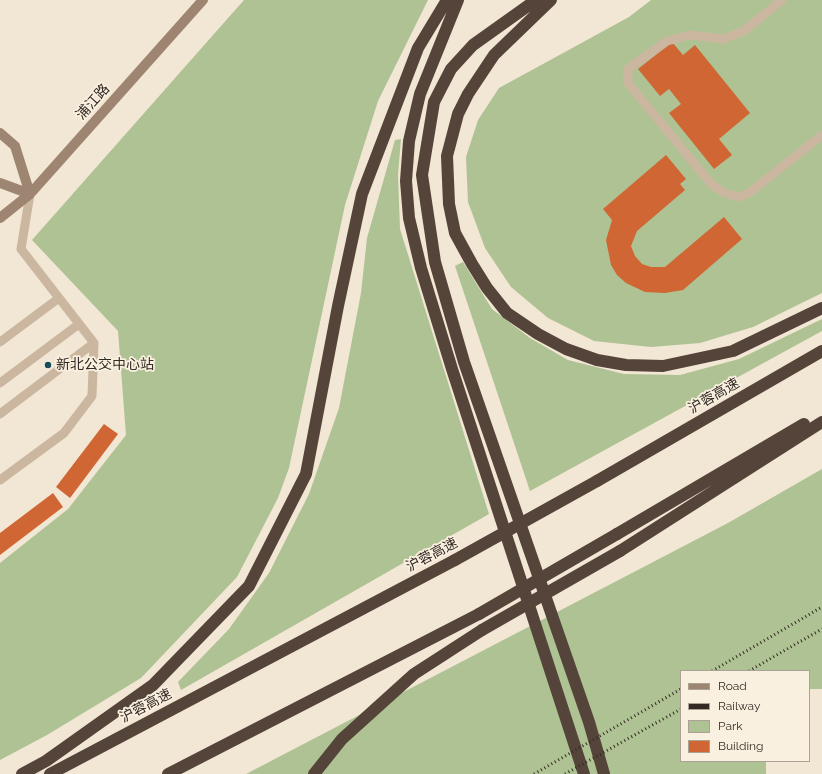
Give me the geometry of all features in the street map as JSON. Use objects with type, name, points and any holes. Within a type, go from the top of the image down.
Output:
[{"type":"highway","points":[[22,774],[46,761],[153,685],[249,586],[306,474],[338,306],[362,194],[418,48],[447,0]]},
{"type":"highway","points":[[458,0],[420,94],[409,141],[406,181],[409,218],[421,268],[452,369],[584,774]]},
{"type":"highway","points":[[536,0],[473,45],[451,69],[434,102],[422,175],[435,262],[464,362],[589,722],[604,774]]},
{"type":"highway","points":[[551,0],[489,61],[468,94],[458,114],[447,156],[449,204],[455,233],[472,264],[507,313],[538,334],[566,349],[597,360],[626,365],[663,366],[733,351],[822,308]]},
{"type":"highway","name":"沪蓉高速","points":[[50,774],[455,560],[597,481],[822,351]]},
{"type":"highway","points":[[168,774],[479,614],[822,414]]},
{"type":"highway","points":[[314,774],[342,739],[414,674],[482,630],[620,551],[822,422]]},
{"type":"street","name":"浦江路","points":[[0,218],[30,194],[203,0]]},
{"type":"street","points":[[0,133],[15,146],[30,194]]},
{"type":"street","points":[[0,183],[30,194]]},
{"type":"lane","points":[[782,0],[744,31],[723,39],[691,36],[667,41],[628,69],[628,83],[712,185],[725,193],[738,197],[750,193],[822,135]]},
{"type":"lane","points":[[0,480],[64,433],[92,396],[94,343],[21,249],[30,194]]},
{"type":"lane","points":[[0,342],[59,298]]},
{"type":"lane","points":[[0,383],[79,324]]},
{"type":"lane","points":[[0,414],[94,343]]},
{"type":"green space","points":[[244,0],[428,0],[378,101],[345,205],[289,468],[278,498],[237,577],[141,678],[47,735],[0,760],[0,563],[68,509],[126,435],[118,331],[32,240]]},
{"type":"green space","points":[[651,0],[822,0],[822,293],[753,327],[700,343],[651,347],[594,341],[548,318],[511,287],[485,248],[468,202],[466,157],[478,120],[499,88],[629,17]]},
{"type":"green space","points":[[401,139],[398,175],[400,229],[489,514],[181,690],[178,682],[229,629],[269,573],[309,494],[339,408],[361,293],[367,238],[395,140]]},
{"type":"green space","points":[[463,262],[492,309],[530,338],[568,360],[624,374],[680,375],[739,359],[822,319],[822,331],[530,491],[455,266]]},
{"type":"green space","points":[[822,469],[822,689],[810,689],[810,670],[680,670],[680,762],[766,762],[766,774],[246,774],[728,523]]},
{"type":"building","points":[[672,42],[683,55],[695,45],[750,113],[719,139],[732,155],[714,169],[669,113],[681,104],[669,89],[660,96],[638,69]]},
{"type":"building","points":[[666,155],[686,179],[680,184],[685,190],[637,231],[631,246],[635,256],[642,264],[651,267],[665,267],[724,217],[742,239],[683,290],[665,293],[645,292],[626,283],[617,275],[611,265],[606,240],[612,220],[603,209]]},
{"type":"building","points":[[104,424],[118,434],[70,498],[56,487]]},
{"type":"building","points":[[53,493],[63,507],[0,555],[0,533]]},
{"type":"railway","points":[[714,670],[822,607]]},
{"type":"railway","points":[[751,670],[822,629]]},
{"type":"railway","points":[[534,774],[680,690]]},
{"type":"railway","points":[[565,774],[680,710]]},
{"type":"place","name":"新北公交中心站","points":[[48,365]]}]
